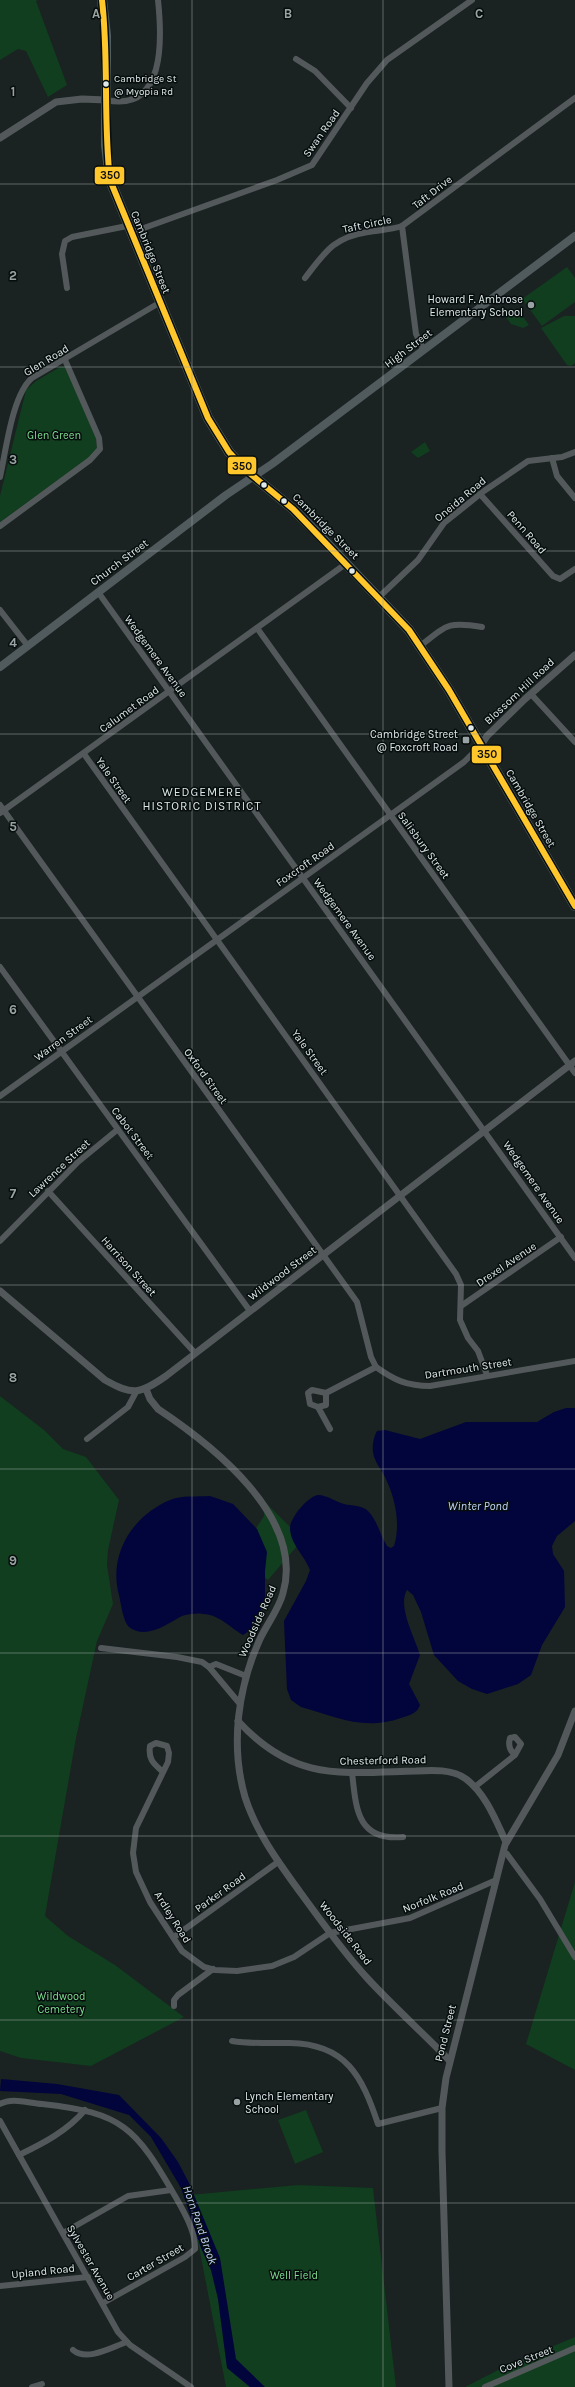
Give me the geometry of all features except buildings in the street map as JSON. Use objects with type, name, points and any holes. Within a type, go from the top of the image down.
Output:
[{"type":"highway","name":"Cambridge Street","points":[[102,0],[106,35],[108,173],[159,303],[208,418],[229,452],[253,477],[293,509],[347,563],[380,597],[420,646],[575,906]]},
{"type":"main road","name":"High Street","points":[[253,477],[574,239]]},
{"type":"main road","name":"Church Street","points":[[0,667],[253,477]]},
{"type":"street","points":[[0,138],[56,102],[82,99],[106,100],[121,104],[130,101],[144,92],[155,75],[160,61],[158,0]]},
{"type":"street","name":"Swan Road","points":[[67,288],[62,254],[65,241],[72,237],[129,229],[307,168],[318,159],[367,83],[388,60],[472,0]]},
{"type":"street","points":[[296,59],[315,71],[351,108]]},
{"type":"street","name":"Taft Drive","points":[[402,226],[575,98]]},
{"type":"street","points":[[402,226],[416,334],[424,350]]},
{"type":"street","name":"Taft Circle","points":[[305,278],[325,252],[340,239],[360,233],[402,226]]},
{"type":"street","name":"Glen Road","points":[[0,477],[17,406],[24,384],[159,303]]},
{"type":"street","points":[[0,526],[90,460],[100,449],[99,438],[65,360]]},
{"type":"street","name":"Oneida Road","points":[[380,597],[418,560],[444,523],[480,494],[523,463],[534,459],[567,456],[575,452]]},
{"type":"street","points":[[552,458],[557,476],[575,498]]},
{"type":"street","name":"Penn Road","points":[[480,494],[550,574],[560,579],[575,569]]},
{"type":"street","name":"Calumet Road","points":[[1,810],[84,754],[347,563]]},
{"type":"street","name":"Wedgemere Avenue","points":[[98,592],[575,1258]]},
{"type":"street","points":[[0,610],[28,646]]},
{"type":"street","points":[[420,646],[449,625],[459,624],[482,628]]},
{"type":"street","name":"Salisbury Street","points":[[257,628],[390,814],[572,1063],[575,1073]]},
{"type":"street","name":"Blossom Hill Road","points":[[481,746],[487,736],[575,655]]},
{"type":"street","points":[[531,694],[575,742]]},
{"type":"street","name":"Foxcroft Road","points":[[137,997],[274,898],[304,880],[390,814],[464,762],[481,746]]},
{"type":"street","name":"Yale Street","points":[[84,754],[456,1274],[461,1285],[460,1320],[463,1328],[478,1352],[487,1375]]},
{"type":"street","name":"Oxford Street","points":[[1,810],[357,1302],[371,1357],[376,1367]]},
{"type":"street","name":"Cabot Street","points":[[0,967],[250,1312]]},
{"type":"street","name":"Warren Street","points":[[0,1096],[137,997]]},
{"type":"street","name":"Wildwood Street","points":[[136,1392],[146,1389],[250,1312],[572,1063]]},
{"type":"street","name":"Lawrence Street","points":[[0,1241],[78,1162],[117,1130]]},
{"type":"street","name":"Harrison Street","points":[[48,1191],[195,1353]]},
{"type":"street","name":"Drexel Avenue","points":[[461,1306],[561,1238]]},
{"type":"street","points":[[0,1291],[105,1380],[120,1389],[136,1392],[128,1407],[87,1439]]},
{"type":"street","name":"Dartmouth Street","points":[[376,1367],[391,1378],[411,1386],[430,1386],[575,1361]]},
{"type":"street","points":[[326,1393],[326,1405],[318,1407],[310,1404],[308,1393],[312,1390],[326,1393],[376,1367]]},
{"type":"street","name":"Woodside Road","points":[[146,1389],[150,1399],[158,1409],[222,1457],[247,1481],[264,1508],[281,1541],[286,1566],[283,1594],[261,1636],[246,1676],[238,1721],[238,1743],[245,1796],[258,1827],[278,1862],[330,1933],[368,1980],[449,2060]]},
{"type":"street","points":[[318,1407],[330,1429]]},
{"type":"street","points":[[101,1648],[177,1657],[202,1662],[209,1667],[240,1704]]},
{"type":"street","points":[[209,1667],[216,1664],[246,1676]]},
{"type":"street","name":"Pond Street","points":[[449,2385],[442,2108],[449,2060],[494,1882],[506,1842],[558,1755],[575,1711]]},
{"type":"street","name":"Chesterford Road","points":[[238,1721],[276,1755],[317,1770],[352,1772],[440,1771],[465,1778],[476,1786]]},
{"type":"street","name":"Ardley Road","points":[[163,1772],[151,1761],[150,1746],[156,1743],[167,1746],[169,1753],[163,1772],[136,1828],[133,1853],[136,1872],[150,1902],[182,1951],[193,1961],[213,1969],[237,1970],[272,1966],[294,1957],[330,1933]]},
{"type":"street","points":[[506,1842],[476,1786],[515,1755]]},
{"type":"street","points":[[352,1772],[357,1804],[367,1829],[376,1836],[391,1838],[403,1837]]},
{"type":"street","points":[[506,1854],[540,1899],[575,1957]]},
{"type":"street","name":"Parker Road","points":[[174,1937],[278,1862]]},
{"type":"street","name":"Norfolk Road","points":[[330,1933],[410,1918],[494,1882]]},
{"type":"street","points":[[174,2006],[174,2000],[178,1995],[213,1969]]},
{"type":"street","points":[[232,2041],[251,2044],[305,2044],[333,2052],[356,2071],[365,2089],[378,2124],[442,2108]]},
{"type":"street","points":[[0,2104],[16,2101],[85,2110],[108,2118],[130,2132],[153,2158],[171,2190],[128,2196],[63,2234]]},
{"type":"street","points":[[19,2155],[45,2143],[62,2132],[85,2110]]},
{"type":"street","name":"Sylvester Avenue","points":[[0,2121],[118,2332],[127,2342],[191,2387]]},
{"type":"street","name":"Carter Street","points":[[103,2303],[185,2257],[195,2249],[195,2243],[188,2224],[171,2190]]},
{"type":"street","name":"Upland Road","points":[[0,2286],[88,2277]]},
{"type":"street","points":[[73,2350],[78,2354],[88,2356],[127,2342]]},
{"type":"street","name":"Cove Street","points":[[485,2387],[575,2348]]},
{"type":"street","points":[[32,2387],[42,2384]]},
{"type":"green space","points":[[0,0],[38,0],[36,1],[67,85],[48,97],[26,51],[18,49],[0,60]]},
{"type":"green space","points":[[567,267],[575,278],[575,302],[542,326],[522,299]]},
{"type":"green space","points":[[514,309],[518,310],[529,325],[523,328],[511,324],[505,316]]},
{"type":"green space","points":[[564,316],[575,316],[575,363],[571,366],[567,365],[541,328]]},
{"type":"green space","name":"Glen Green","points":[[60,367],[65,367],[96,438],[97,449],[92,455],[0,522],[0,496],[26,390],[36,381]]},
{"type":"green space","points":[[425,442],[430,451],[418,458],[411,452]]},
{"type":"green space","name":"Wildwood Cemetery","points":[[0,1396],[44,1430],[63,1449],[86,1457],[119,1500],[108,1550],[107,1565],[113,1604],[97,1641],[76,1738],[45,1916],[68,1936],[115,1965],[184,2017],[91,2066],[21,2058],[0,2051]]},
{"type":"green space","points":[[263,1500],[292,1529],[297,1546],[268,1580],[256,1570],[255,1530],[264,1516]]},
{"type":"green space","points":[[575,1882],[575,2070],[526,2044]]},
{"type":"green space","points":[[306,2110],[323,2152],[295,2164],[278,2120]]},
{"type":"green space","name":"Well Field","points":[[298,2185],[373,2188],[396,2387],[226,2387],[189,2195]]},
{"type":"green space","points":[[575,2337],[575,2387],[465,2387],[506,2366]]},
{"type":"water","name":"Winter Pond","points":[[566,1408],[575,1408],[575,1521],[557,1536],[552,1546],[553,1554],[564,1571],[565,1607],[542,1645],[531,1675],[518,1684],[487,1694],[472,1689],[458,1681],[434,1655],[421,1612],[413,1595],[407,1590],[404,1597],[405,1613],[420,1655],[409,1684],[420,1705],[415,1712],[387,1722],[362,1723],[338,1718],[301,1707],[291,1700],[287,1689],[284,1621],[306,1581],[310,1570],[295,1545],[290,1529],[296,1514],[304,1504],[309,1499],[318,1495],[325,1496],[344,1504],[366,1509],[374,1519],[387,1546],[391,1548],[394,1546],[396,1538],[396,1511],[389,1485],[376,1462],[374,1455],[373,1444],[377,1431],[385,1430],[420,1439],[466,1422],[537,1422],[554,1412]]},
{"type":"water","points":[[210,1496],[233,1504],[257,1529],[267,1552],[265,1598],[254,1628],[243,1635],[214,1617],[198,1614],[182,1616],[163,1626],[149,1631],[136,1631],[129,1627],[122,1612],[116,1580],[120,1552],[126,1538],[144,1516],[156,1507],[174,1498]]},
{"type":"water","name":"Horn Pond Brook","points":[[1,2079],[57,2084],[119,2095],[161,2138],[178,2162],[189,2183],[220,2258],[236,2359],[265,2387],[250,2387],[227,2368],[218,2299],[211,2270],[201,2248],[181,2188],[151,2137],[129,2115],[61,2094],[0,2091]]},
{"type":"transit line","name":"350","points":[[102,0],[110,180],[208,418],[229,452],[247,471],[293,509],[409,630],[449,690],[575,906]]},
{"type":"place","name":"Cambridge St @ Myopia Rd","points":[[106,84]]},
{"type":"place","name":"Howard F. Ambrose Elementary School","points":[[531,305]]},
{"type":"place","name":"Cambridge Street @ Foxcroft Road","points":[[466,740]]},
{"type":"place","name":"Lynch Elementary School","points":[[237,2102]]},
{"type":"district","name":"WEDGEMERE HISTORIC DISTRICT","points":[[202,799]]}]
